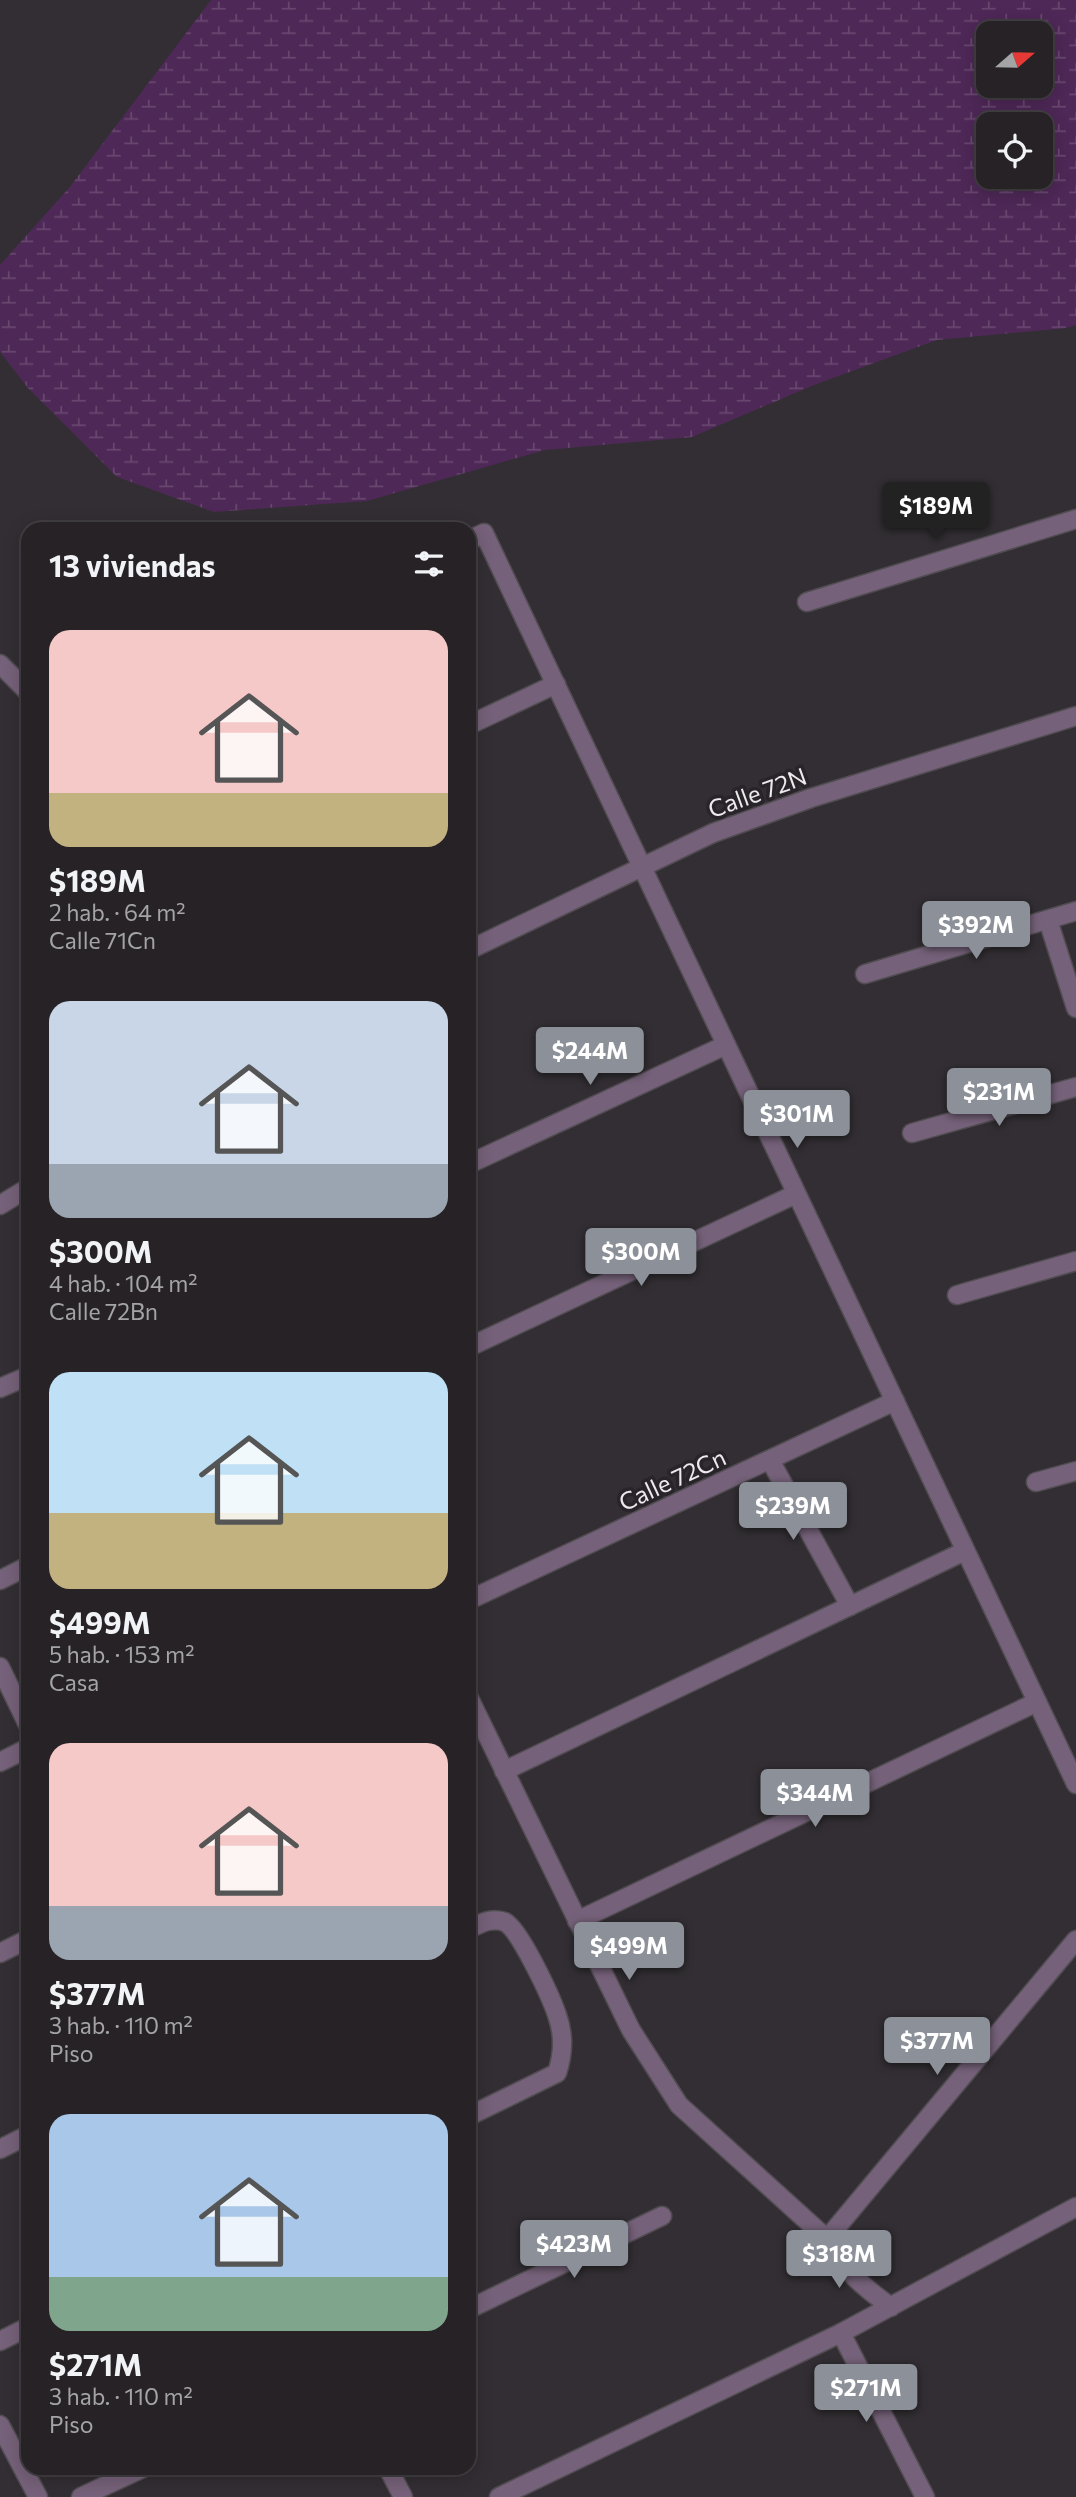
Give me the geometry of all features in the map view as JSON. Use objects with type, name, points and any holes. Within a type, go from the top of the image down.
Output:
[{"type":"street","points":[[807,602],[1076,519]]},
{"type":"street","points":[[476,537],[484,533],[1076,1784]]},
{"type":"street","points":[[0,664],[21,685]]},
{"type":"street","points":[[476,722],[556,684]]},
{"type":"street","name":"Calle 72N","points":[[476,947],[713,833],[811,798],[1076,716]]},
{"type":"street","points":[[865,974],[1076,911]]},
{"type":"street","points":[[1048,920],[1076,1008]]},
{"type":"street","points":[[476,1161],[726,1045]]},
{"type":"street","points":[[912,1133],[1076,1087]]},
{"type":"street","points":[[0,1205],[21,1192]]},
{"type":"street","points":[[476,1344],[796,1194]]},
{"type":"street","points":[[957,1295],[1076,1261]]},
{"type":"street","points":[[0,1388],[21,1379]]},
{"type":"street","name":"Calle 72Cn","points":[[476,1597],[895,1401]]},
{"type":"street","points":[[771,1460],[850,1606]]},
{"type":"street","points":[[1036,1482],[1076,1471]]},
{"type":"street","points":[[504,1770],[965,1551]]},
{"type":"street","points":[[0,1580],[21,1570]]},
{"type":"street","points":[[0,1667],[21,1710]]},
{"type":"street","points":[[577,1920],[1037,1702]]},
{"type":"street","points":[[476,1712],[631,2030],[678,2105],[827,2239],[837,2258],[858,2283],[891,2306]]},
{"type":"street","points":[[0,1762],[21,1752]]},
{"type":"street","points":[[476,1925],[489,1920],[506,1923],[523,1942],[558,2017],[563,2056],[557,2073],[476,2113]]},
{"type":"street","points":[[827,2239],[1076,1940]]},
{"type":"street","points":[[0,1953],[21,1942]]},
{"type":"street","points":[[0,2148],[21,2138]]},
{"type":"street","points":[[499,2497],[841,2333],[1076,2207]]},
{"type":"street","points":[[476,2306],[662,2216]]},
{"type":"street","points":[[0,2341],[21,2330]]},
{"type":"street","points":[[841,2333],[925,2497]]},
{"type":"street","points":[[0,2425],[21,2465]]},
{"type":"street","points":[[26,2475],[38,2497]]},
{"type":"street","points":[[81,2497],[128,2475]]},
{"type":"street","points":[[392,2475],[403,2497]]},
{"type":"green space","points":[[211,0],[1076,0],[1076,325],[937,340],[814,385],[692,437],[545,450],[367,501],[214,512],[117,477],[28,388],[0,352],[0,265],[69,188]]}]
